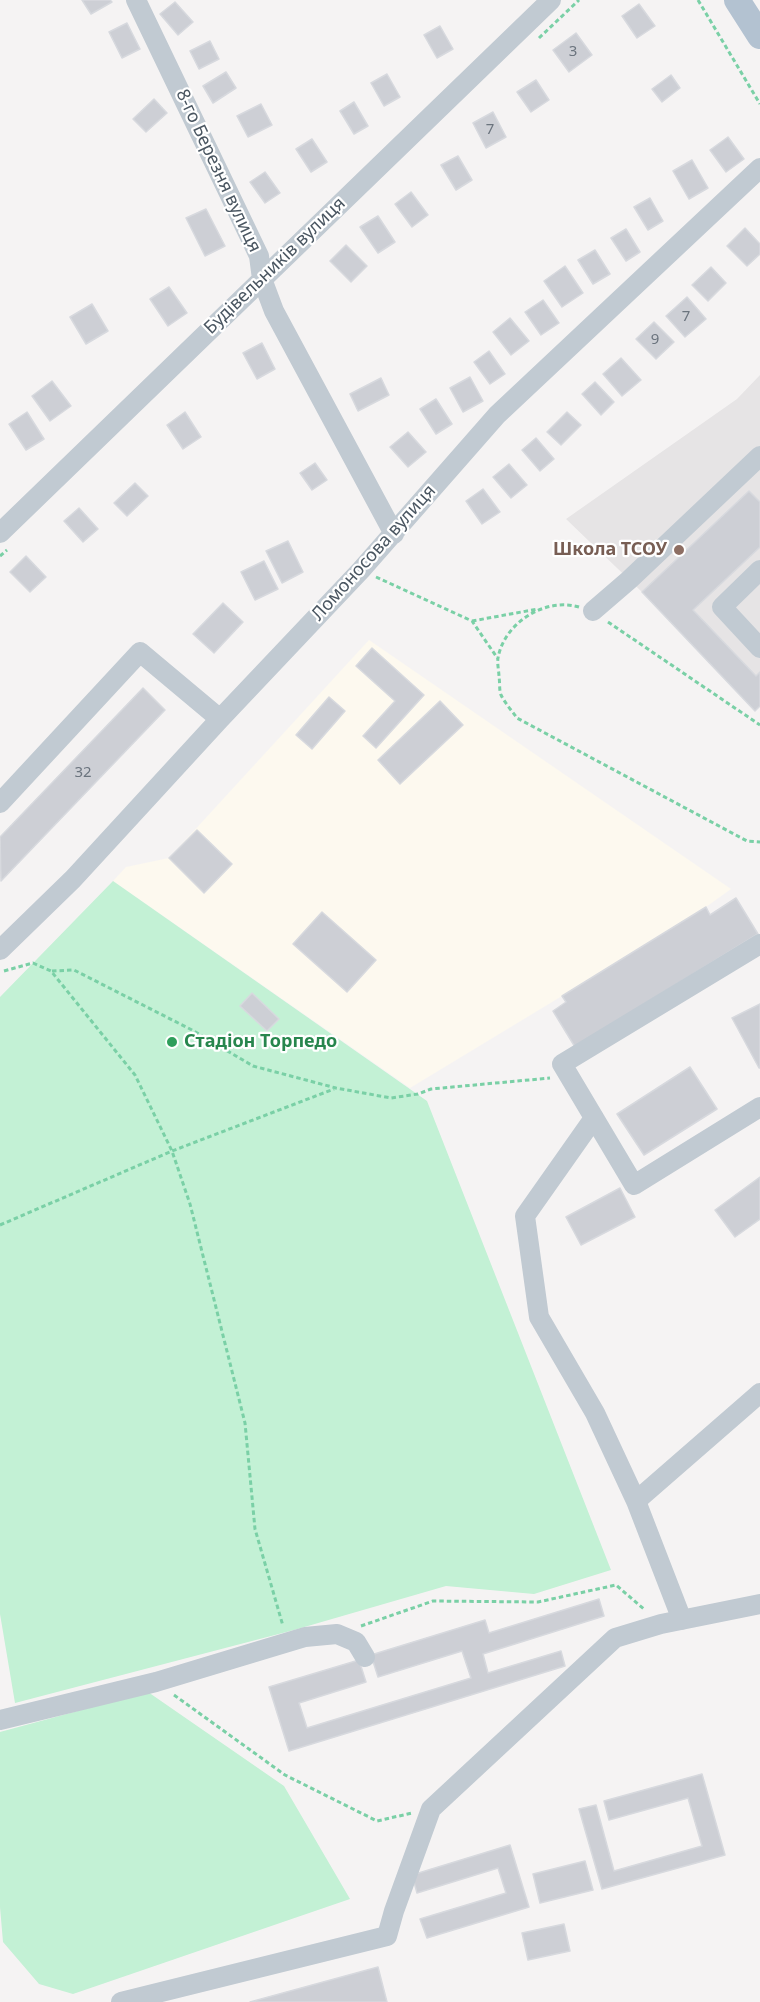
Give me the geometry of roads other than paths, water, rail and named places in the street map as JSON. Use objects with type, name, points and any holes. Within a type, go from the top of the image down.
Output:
[{"type":"main road","points":[[736,0],[760,36]]},
{"type":"street","name":"8-го Березня вулиця","points":[[136,0],[259,256],[267,297],[394,534]]},
{"type":"street","name":"Будівельників вулиця","points":[[0,533],[551,0]]},
{"type":"street","name":"Ломоносова вулиця","points":[[0,950],[73,879],[361,570],[497,415],[760,168]]},
{"type":"street","points":[[593,611],[760,456]]},
{"type":"street","points":[[760,570],[722,607],[760,648]]},
{"type":"street","points":[[0,803],[140,652],[220,719]]},
{"type":"street","points":[[760,944],[562,1064],[634,1185],[760,1107]]},
{"type":"street","points":[[594,1118],[525,1216],[539,1317],[595,1413],[636,1501],[682,1620]]},
{"type":"street","points":[[636,1501],[760,1393]]},
{"type":"street","points":[[121,2002],[387,1936],[431,1809],[615,1638],[661,1624],[760,1604]]},
{"type":"street","points":[[0,1720],[156,1682],[305,1637],[337,1634],[356,1642],[365,1657]]},
{"type":"place","name":"Школа ТСОУ","points":[[679,550]]},
{"type":"place","name":"Стадіон Торпедо","points":[[172,1042]]}]
